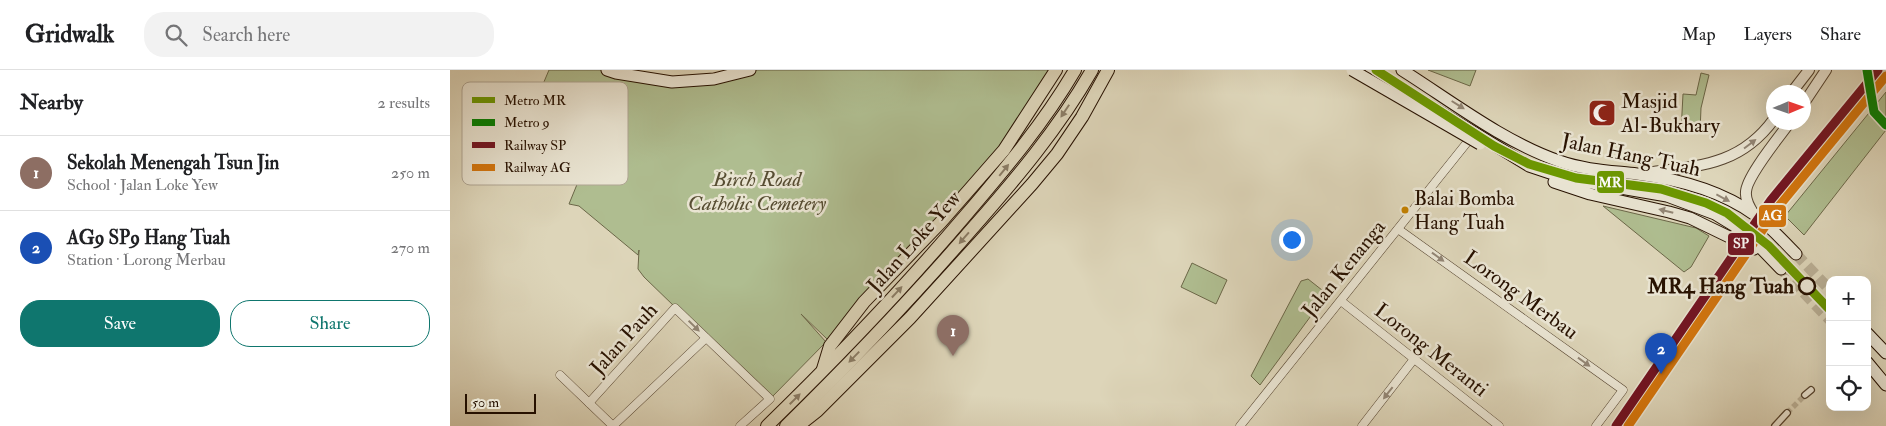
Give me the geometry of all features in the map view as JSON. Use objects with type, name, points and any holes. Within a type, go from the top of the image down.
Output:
[{"type":"highway","points":[[822,371],[830,346],[864,302],[941,222],[1004,150],[1056,70]]},
{"type":"highway","name":"Jalan Loke Yew","points":[[767,426],[822,371],[942,242],[1006,168],[1051,109],[1075,70]]},
{"type":"highway","name":"Jalan Loke Yew","points":[[786,426],[877,334],[1014,181],[1054,128],[1092,70]]},
{"type":"highway","points":[[798,426],[817,411],[910,318],[1032,184],[1082,117],[1108,70]]},
{"type":"highway","points":[[806,426],[817,411]]},
{"type":"main road","points":[[607,70],[616,74],[672,82],[714,78],[750,70]]},
{"type":"main road","name":"Jalan Hang Tuah","points":[[1352,70],[1531,174],[1590,194],[1690,218],[1771,258]]},
{"type":"main road","name":"Jalan Hang Tuah","points":[[1371,70],[1529,166],[1568,178],[1642,190],[1694,205],[1733,226],[1781,268]]},
{"type":"main road","name":"Jalan Hang Tuah","points":[[1402,70],[1504,136],[1561,162],[1614,173],[1637,174],[1676,180],[1712,192],[1755,215],[1796,254]]},
{"type":"main road","points":[[1433,107],[1440,94]]},
{"type":"main road","points":[[1871,337],[1886,353]]},
{"type":"main road","points":[[1870,366],[1886,385]]},
{"type":"street","points":[[1797,85],[1809,70]]},
{"type":"street","points":[[1811,92],[1826,70]]},
{"type":"street","points":[[1637,174],[1704,164],[1732,156],[1756,140],[1766,128]]},
{"type":"street","points":[[1755,215],[1749,206],[1746,196],[1750,179],[1784,130]]},
{"type":"street","name":"Jalan Kenanga","points":[[1240,426],[1475,133]]},
{"type":"street","name":"Lorong Merbau","points":[[1398,229],[1623,390],[1596,426]]},
{"type":"street","name":"Lorong Meranti","points":[[1341,301],[1414,359],[1488,423],[1499,426]]},
{"type":"street","name":"Jalan Pauh","points":[[589,403],[675,308],[706,338]]},
{"type":"street","points":[[613,426],[706,338],[770,399],[740,426]]},
{"type":"street","points":[[1362,426],[1414,359]]},
{"type":"street","name":"Jalan Pauh","points":[[560,375],[613,426]]},
{"type":"street","points":[[1805,395],[1811,390]]},
{"type":"street","points":[[1775,426],[1787,413]]},
{"type":"green space","name":"Birch Road Catholic Cemetery","points":[[549,70],[606,70],[672,82],[747,70],[1053,70],[1012,132],[919,245],[827,339],[801,314],[826,342],[770,399],[644,277],[638,269],[639,250],[638,255],[579,206],[569,204],[577,185],[628,185],[628,82],[544,82]]},
{"type":"green space","points":[[1428,70],[1476,70],[1470,86]]},
{"type":"green space","points":[[1701,73],[1709,75],[1701,108],[1700,132],[1681,132],[1683,94],[1696,95]]},
{"type":"green space","points":[[1886,92],[1886,130],[1804,235],[1785,216]]},
{"type":"green space","points":[[1603,206],[1696,228],[1709,236],[1691,267],[1684,272]]},
{"type":"green space","points":[[1192,263],[1227,280],[1216,304],[1181,287]]},
{"type":"green space","points":[[1308,279],[1327,294],[1260,385],[1251,376],[1301,281]]},
{"type":"tunnel","points":[[1796,254],[1826,286]]},
{"type":"tunnel","points":[[1781,269],[1826,316]]},
{"type":"tunnel","points":[[1787,413],[1805,395]]},
{"type":"metro line","name":"MR","points":[[1376,70],[1494,146],[1529,164],[1576,178],[1661,189],[1706,203],[1727,213],[1769,246],[1826,306]]},
{"type":"metro line","name":"9","points":[[1867,70],[1874,112],[1886,125]]},
{"type":"rail line","name":"SP","points":[[1616,426],[1771,200],[1878,70]]},
{"type":"rail line","name":"AG","points":[[1628,426],[1779,206],[1886,76]]},
{"type":"place","name":"Masjid Al-Bukhary","points":[[1602,113]]},
{"type":"place","name":"Balai Bomba Hang Tuah","points":[[1405,210]]},
{"type":"place","name":"MR4 Hang Tuah","points":[[1807,286]]},
{"type":"place","name":"Sekolah Menengah Tsun Jin","points":[[953,356]]},
{"type":"place","name":"AG9 SP9 Hang Tuah","points":[[1661,374]]}]
